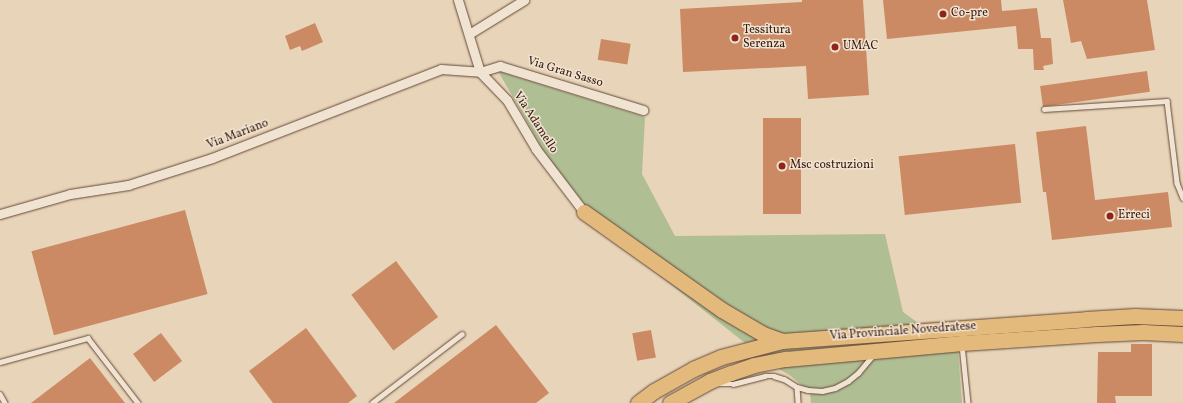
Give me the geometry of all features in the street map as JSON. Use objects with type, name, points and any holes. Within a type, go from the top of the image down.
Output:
[{"type":"main road","points":[[584,212],[722,310],[764,334],[782,341]]},
{"type":"main road","name":"Via Provinciale Novedratese","points":[[638,403],[654,391],[693,369],[721,357],[782,341],[1135,316],[1183,318]]},
{"type":"main road","name":"Via Provinciale Novedratese","points":[[670,403],[710,381],[754,365],[786,359],[962,343],[1122,332],[1183,334]]},
{"type":"street","name":"Via Adamello","points":[[458,0],[480,72],[507,100],[536,149],[584,212]]},
{"type":"street","points":[[468,34],[524,0]]},
{"type":"street","name":"Via Gran Sasso","points":[[480,72],[500,66],[643,110]]},
{"type":"street","name":"Via Mariano","points":[[0,214],[70,194],[128,185],[212,158],[441,69],[480,72]]},
{"type":"lane","points":[[1044,109],[1166,101],[1177,183],[1183,198]]},
{"type":"lane","points":[[372,403],[462,334]]},
{"type":"lane","points":[[0,362],[88,338],[138,403]]},
{"type":"lane","points":[[962,343],[968,403]]},
{"type":"lane","name":"Via Provinciale Novedratese","points":[[710,381],[716,384],[733,384],[765,376],[774,376],[784,379],[797,387],[808,390],[822,391],[835,388],[858,373],[878,350]]},
{"type":"lane","points":[[797,387],[798,403]]},
{"type":"lane","points":[[0,394],[5,403]]},
{"type":"green space","points":[[498,71],[645,117],[642,174],[675,236],[885,234],[903,312],[958,352],[962,403],[811,403],[810,393],[791,376],[774,366],[577,210]]},
{"type":"building","points":[[802,0],[863,0],[869,95],[808,99],[806,66],[683,72],[680,9],[802,2]]},
{"type":"building","name":"Co-pre","points":[[883,0],[1001,0],[1002,11],[1037,8],[1041,38],[1051,38],[1053,64],[1043,66],[1044,70],[1034,70],[1033,49],[1018,49],[1016,26],[887,39]]},
{"type":"building","points":[[1063,0],[1147,0],[1155,50],[1087,59],[1081,41],[1071,43]]},
{"type":"building","points":[[315,23],[323,42],[302,51],[300,46],[290,50],[285,36]]},
{"type":"building","points":[[601,39],[631,44],[627,64],[598,60]]},
{"type":"building","points":[[1147,71],[1150,92],[1043,107],[1040,86]]},
{"type":"building","name":"Msc costruzioni","points":[[763,118],[801,118],[801,214],[763,214]]},
{"type":"building","points":[[1086,126],[1095,200],[1168,192],[1172,227],[1052,240],[1046,192],[1043,192],[1036,132]]},
{"type":"building","points":[[1015,144],[1021,203],[905,215],[899,156]]},
{"type":"building","points":[[185,210],[208,294],[54,335],[31,251]]},
{"type":"building","points":[[396,261],[438,317],[393,351],[351,295]]},
{"type":"building","points":[[496,325],[549,393],[536,403],[394,403]]},
{"type":"building","points":[[306,328],[357,396],[348,403],[273,403],[249,371]]},
{"type":"building","points":[[651,330],[656,358],[637,361],[632,333]]},
{"type":"building","points":[[161,333],[182,361],[154,382],[133,354]]},
{"type":"building","points":[[1131,344],[1152,344],[1152,396],[1115,396],[1116,403],[1097,403],[1098,352],[1131,352]]},
{"type":"building","points":[[90,358],[125,403],[31,403]]},
{"type":"place","name":"Co-pre","points":[[943,14]]},
{"type":"place","name":"Tessitura Serenza","points":[[735,38]]},
{"type":"place","name":"UMAC","points":[[835,47]]},
{"type":"place","name":"Msc costruzioni","points":[[782,166]]},
{"type":"place","name":"Erreci","points":[[1110,216]]}]
